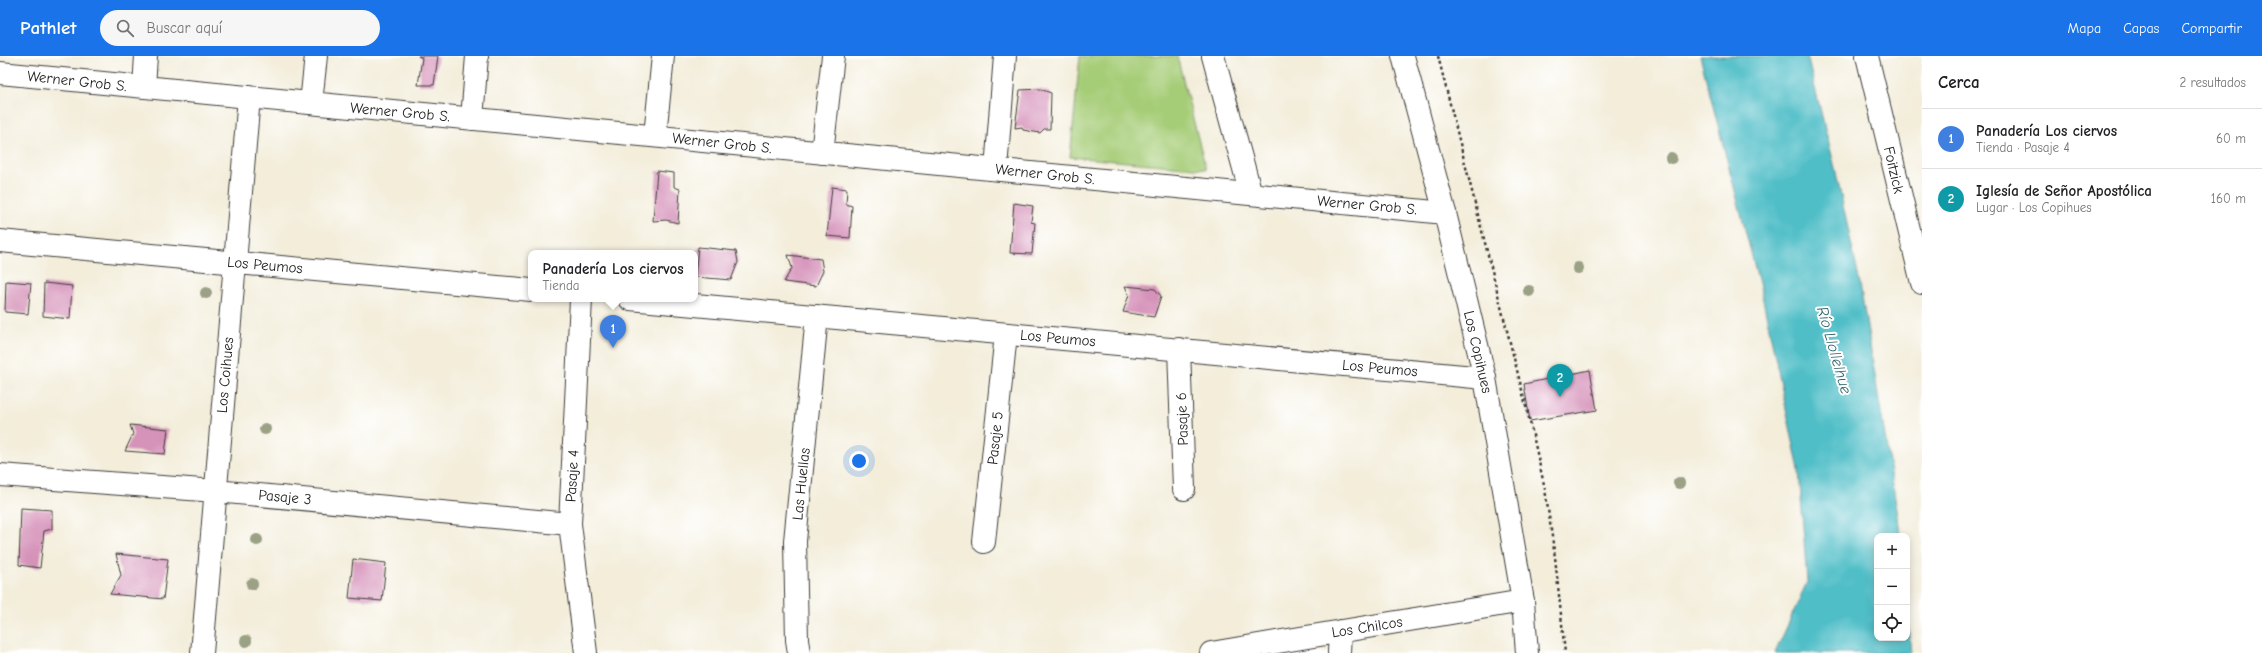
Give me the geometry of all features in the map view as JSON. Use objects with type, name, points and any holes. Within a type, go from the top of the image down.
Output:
[{"type":"street","points":[[144,87],[146,56]]},
{"type":"street","points":[[311,103],[316,56]]},
{"type":"street","points":[[472,119],[477,56]]},
{"type":"street","points":[[655,136],[663,56]]},
{"type":"street","points":[[822,153],[833,56]]},
{"type":"street","points":[[996,169],[1005,56]]},
{"type":"street","points":[[1213,56],[1251,194]]},
{"type":"street","name":"Los Copihues","points":[[1403,56],[1445,213],[1485,378],[1524,601],[1527,653]]},
{"type":"street","name":"Foitzick","points":[[1867,56],[1915,229],[1922,283]]},
{"type":"street","name":"Werner Grob S.","points":[[0,73],[1445,213]]},
{"type":"street","name":"Los Coihues","points":[[202,653],[249,97]]},
{"type":"street","name":"Los Peumos","points":[[0,241],[528,290]]},
{"type":"street","name":"Pasaje 4","points":[[581,302],[570,524],[586,653]]},
{"type":"street","name":"Los Peumos","points":[[663,302],[1485,378]]},
{"type":"street","name":"Las Huellas","points":[[799,653],[797,640],[795,540],[817,316]]},
{"type":"street","name":"Pasaje 5","points":[[984,542],[1006,334]]},
{"type":"street","name":"Pasaje 6","points":[[1179,349],[1184,490]]},
{"type":"street","name":"Pasaje 3","points":[[0,475],[216,491],[570,524]]},
{"type":"street","name":"Los Chilcos","points":[[1211,653],[1524,601]]},
{"type":"street","points":[[1339,653],[1340,631]]},
{"type":"path","points":[[1438,56],[1532,430],[1545,489],[1555,557],[1565,653]]},
{"type":"green space","points":[[1080,56],[1177,56],[1206,169],[1070,157]]},
{"type":"water","name":"Río Llollelhue","points":[[1700,56],[1807,56],[1835,168],[1860,284],[1898,516],[1900,533],[1874,533],[1874,641],[1910,641],[1911,653],[1775,653],[1807,582],[1799,470],[1762,295]]},
{"type":"building","points":[[418,56],[438,56],[434,85],[418,85],[422,58]]},
{"type":"building","points":[[1040,89],[1051,93],[1050,129],[1044,129],[1040,133],[1023,130],[1022,127],[1015,128],[1020,90]]},
{"type":"building","points":[[657,171],[674,173],[674,187],[680,189],[678,223],[666,220],[653,221]]},
{"type":"building","points":[[832,187],[847,189],[846,204],[852,206],[850,238],[827,236]]},
{"type":"building","points":[[1014,203],[1033,206],[1031,222],[1035,223],[1032,254],[1010,253]]},
{"type":"building","points":[[698,247],[736,251],[738,262],[731,280],[698,277]]},
{"type":"building","points":[[788,255],[821,259],[823,271],[816,286],[784,282],[792,268]]},
{"type":"building","points":[[6,281],[31,283],[28,314],[5,312]]},
{"type":"building","points":[[44,283],[72,286],[70,319],[43,316]]},
{"type":"building","points":[[1125,286],[1155,289],[1161,296],[1154,317],[1123,312],[1129,295]]},
{"type":"building","points":[[1590,370],[1597,410],[1530,421],[1524,384]]},
{"type":"building","points":[[130,425],[168,429],[165,454],[125,451],[133,434]]},
{"type":"building","points":[[21,508],[52,510],[52,529],[44,531],[40,568],[19,565]]},
{"type":"building","points":[[116,554],[168,559],[163,599],[110,594],[121,575]]},
{"type":"building","points":[[353,559],[386,563],[382,601],[349,598]]},
{"type":"place","name":"Panadería Los ciervos","points":[[613,348]]},
{"type":"place","name":"Iglesía de Señor Apostólica","points":[[1560,397]]}]
